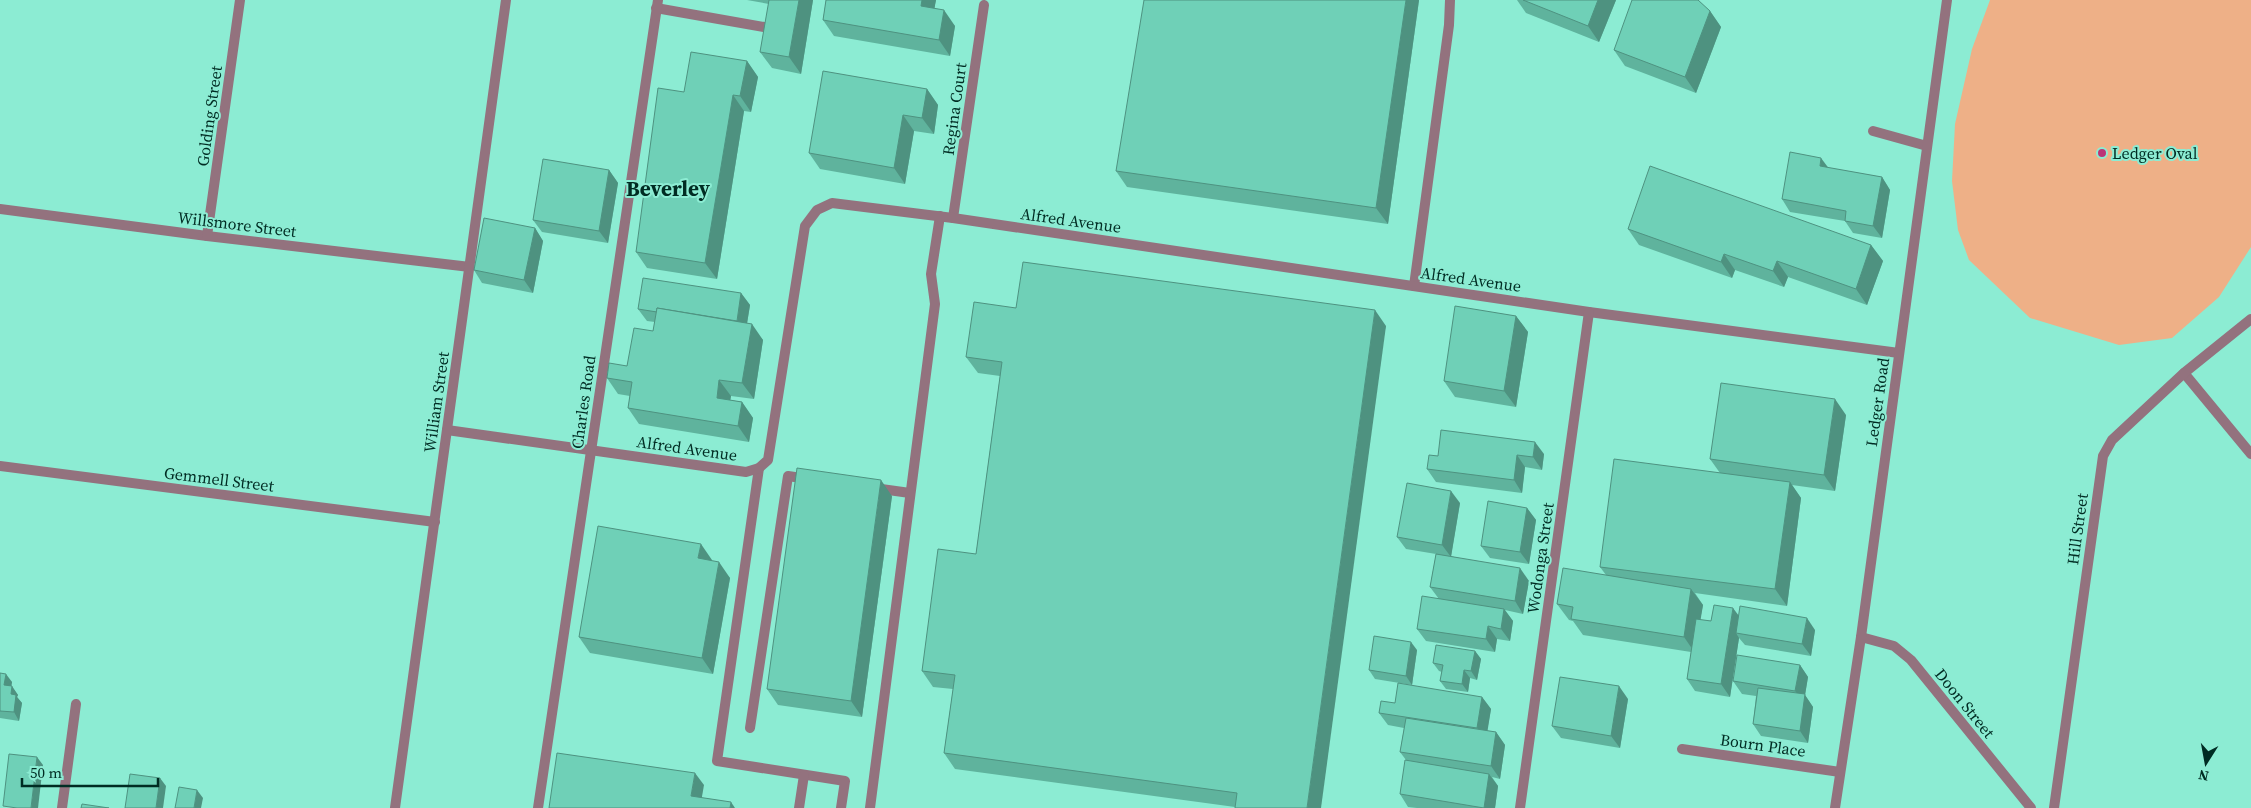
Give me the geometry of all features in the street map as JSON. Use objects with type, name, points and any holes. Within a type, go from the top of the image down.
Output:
[{"type":"street","name":"Golding Street","points":[[208,236],[240,0]]},
{"type":"street","name":"William Street","points":[[395,808],[506,0]]},
{"type":"street","points":[[1414,286],[1449,25],[1450,0]]},
{"type":"street","name":"Ledger Road","points":[[1835,808],[1861,637],[1947,0]]},
{"type":"street","points":[[657,4],[764,27]]},
{"type":"street","name":"Charles Road","points":[[538,808],[657,4]]},
{"type":"street","name":"Regina Court","points":[[953,218],[984,5]]},
{"type":"street","points":[[1873,131],[1927,146]]},
{"type":"street","name":"Alfred Avenue","points":[[448,430],[746,472],[759,468],[768,460],[805,226],[817,210],[832,203],[940,216],[1589,312],[1899,352]]},
{"type":"street","name":"Willsmore Street","points":[[0,209],[208,236],[470,266]]},
{"type":"street","points":[[870,808],[934,304],[931,274],[940,216]]},
{"type":"street","name":"Wodonga Street","points":[[1520,808],[1589,312]]},
{"type":"street","name":"Hill Street","points":[[2054,808],[2103,456],[2112,440],[2184,373],[2251,319]]},
{"type":"street","points":[[2184,373],[2251,454]]},
{"type":"street","name":"Gemmell Street","points":[[0,466],[435,522]]},
{"type":"street","points":[[759,468],[717,761],[845,781],[841,808]]},
{"type":"street","points":[[750,728],[788,476],[816,480]]},
{"type":"street","points":[[863,486],[910,493]]},
{"type":"street","name":"Doon Street","points":[[1861,637],[1894,646],[1911,660],[2031,808]]},
{"type":"street","points":[[62,808],[76,704]]},
{"type":"street","name":"Bourn Place","points":[[1682,749],[1840,772]]},
{"type":"street","points":[[799,808],[804,775]]},
{"type":"shaded area","name":"Ledger Oval","points":[[1990,0],[2251,0],[2251,247],[2219,297],[2172,338],[2119,345],[2030,318],[1969,260],[1958,230],[1952,181],[1955,124],[1972,49]]},
{"type":"building","points":[[769,0],[799,0],[789,57],[760,52]]},
{"type":"building","points":[[826,0],[922,0],[921,6],[944,10],[939,40],[823,20]]},
{"type":"building","points":[[1144,0],[1406,0],[1376,208],[1116,171]]},
{"type":"building","points":[[1523,0],[1598,0],[1588,26]]},
{"type":"building","points":[[1632,0],[1698,0],[1710,11],[1685,77],[1614,50]]},
{"type":"building","points":[[691,52],[747,61],[740,96],[733,95],[705,263],[636,252],[658,88],[684,92]]},
{"type":"building","points":[[823,71],[927,89],[922,118],[903,115],[894,168],[809,153]]},
{"type":"building","points":[[1790,152],[1821,158],[1820,166],[1882,177],[1873,226],[1845,221],[1846,211],[1782,199]]},
{"type":"building","points":[[543,159],[609,170],[599,231],[533,220]]},
{"type":"building","points":[[1650,166],[1871,245],[1856,289],[1777,261],[1773,271],[1724,254],[1721,262],[1628,229]]},
{"type":"building","points":[[484,218],[535,228],[524,280],[474,270]]},
{"type":"building","points":[[1023,262],[1375,310],[1307,808],[1235,808],[1237,793],[944,753],[955,675],[922,671],[938,549],[976,554],[1002,362],[966,357],[974,302],[1016,308]]},
{"type":"building","points":[[643,278],[741,293],[737,321],[657,308],[657,312],[638,309]]},
{"type":"building","points":[[1455,306],[1516,316],[1504,391],[1444,381]]},
{"type":"building","points":[[657,308],[752,324],[742,383],[719,380],[717,398],[742,402],[738,426],[628,408],[632,382],[607,378],[609,363],[627,366],[634,328],[653,331]]},
{"type":"building","points":[[1721,383],[1835,399],[1824,475],[1710,459]]},
{"type":"building","points":[[1441,430],[1535,442],[1533,457],[1517,455],[1514,480],[1427,469],[1429,455],[1438,456]]},
{"type":"building","points":[[1614,459],[1790,482],[1775,589],[1600,567]]},
{"type":"building","points":[[797,468],[881,480],[851,701],[767,689]]},
{"type":"building","points":[[1407,483],[1451,491],[1442,545],[1397,537]]},
{"type":"building","points":[[1488,501],[1527,508],[1520,552],[1481,546]]},
{"type":"building","points":[[598,526],[701,544],[698,558],[719,562],[702,658],[579,637]]},
{"type":"building","points":[[1436,554],[1520,568],[1515,601],[1430,587]]},
{"type":"building","points":[[1563,568],[1691,589],[1684,637],[1571,619],[1573,607],[1557,604]]},
{"type":"building","points":[[1422,596],[1504,609],[1501,629],[1488,626],[1486,639],[1417,629]]},
{"type":"building","points":[[1714,605],[1733,608],[1721,684],[1687,679],[1696,619],[1711,621]]},
{"type":"building","points":[[1740,606],[1807,618],[1802,644],[1736,633]]},
{"type":"building","points":[[1374,636],[1411,642],[1406,676],[1369,670]]},
{"type":"building","points":[[1436,645],[1475,651],[1471,671],[1464,670],[1462,684],[1440,681],[1443,665],[1433,663]]},
{"type":"building","points":[[1737,655],[1800,665],[1795,691],[1733,681]]},
{"type":"building","points":[[0,673],[6,674],[4,685],[12,686],[11,694],[16,695],[14,712],[0,711]]},
{"type":"building","points":[[1560,677],[1619,686],[1611,736],[1552,726]]},
{"type":"building","points":[[1398,683],[1482,697],[1477,728],[1379,713],[1381,701],[1395,703]]},
{"type":"building","points":[[1758,688],[1805,694],[1800,731],[1753,724]]},
{"type":"building","points":[[1406,718],[1496,732],[1491,766],[1400,752]]},
{"type":"building","points":[[557,753],[695,773],[691,796],[731,802],[730,808],[549,808]]},
{"type":"building","points":[[9,754],[37,757],[31,808],[3,806]]},
{"type":"building","points":[[1405,760],[1489,774],[1484,808],[1400,794]]},
{"type":"building","points":[[130,774],[160,778],[156,808],[125,808]]},
{"type":"building","points":[[179,787],[197,790],[194,808],[175,808]]},
{"type":"building","points":[[82,804],[109,808],[81,808]]},
{"type":"place","name":"Ledger Oval","points":[[2102,153]]},
{"type":"district","name":"Beverley","points":[[668,189]]}]
